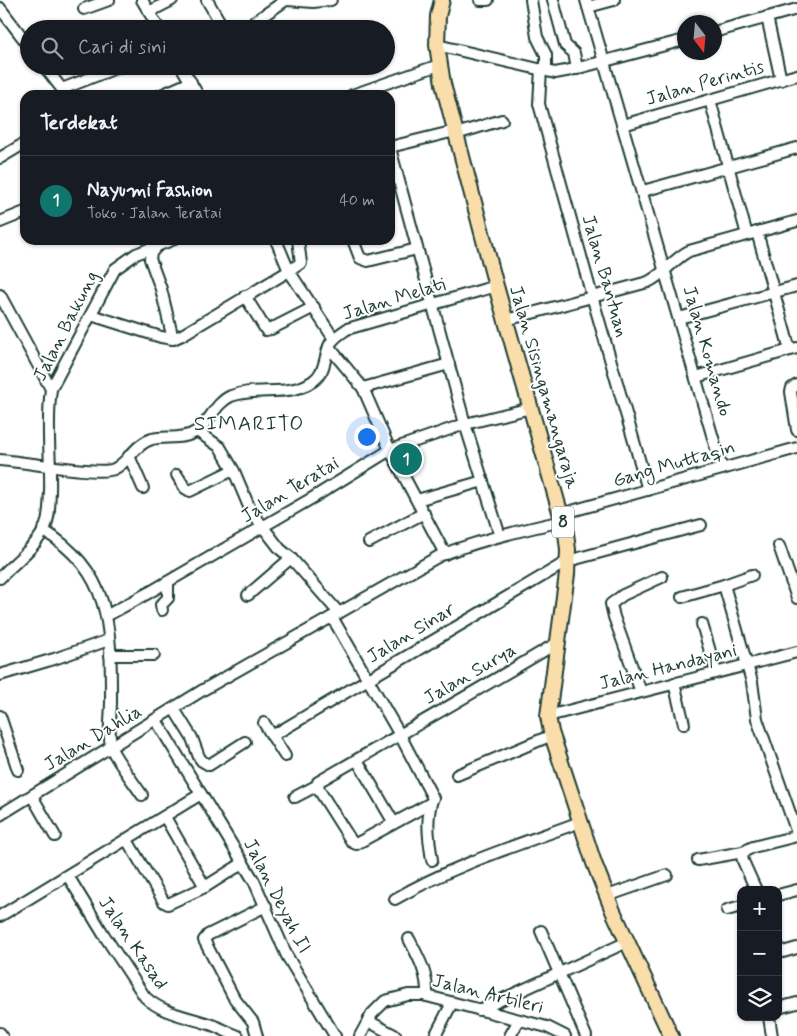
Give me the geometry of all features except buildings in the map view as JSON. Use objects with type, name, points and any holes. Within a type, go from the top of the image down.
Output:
[{"type":"highway","name":"Jalan Sisingamangaraja","points":[[442,0],[438,16],[437,45],[439,65],[496,286],[566,533],[568,561],[548,716],[552,735],[580,822],[607,896],[671,1036]]},
{"type":"street","points":[[84,9],[109,0]]},
{"type":"street","points":[[142,0],[153,20]]},
{"type":"street","points":[[149,12],[172,0]]},
{"type":"street","points":[[207,0],[219,20]]},
{"type":"street","points":[[257,20],[287,0],[313,2],[330,0]]},
{"type":"street","points":[[480,0],[488,0]]},
{"type":"street","name":"Jalan Bantuan","points":[[531,0],[537,37],[546,55],[540,104],[592,296],[648,490]]},
{"type":"street","points":[[553,0],[565,45],[573,52],[577,69]]},
{"type":"street","points":[[614,0],[587,3],[666,271]]},
{"type":"street","points":[[0,8],[20,34]]},
{"type":"street","points":[[722,30],[797,8]]},
{"type":"street","points":[[767,17],[781,80]]},
{"type":"street","points":[[437,45],[555,73],[577,69],[677,42]]},
{"type":"street","points":[[377,90],[439,65]]},
{"type":"street","points":[[51,75],[62,90]]},
{"type":"street","points":[[68,90],[101,75]]},
{"type":"street","points":[[188,75],[195,90]]},
{"type":"street","name":"Jalan Perintis","points":[[623,125],[797,75]]},
{"type":"street","points":[[173,90],[191,82]]},
{"type":"street","points":[[696,377],[794,349],[728,167],[710,100]]},
{"type":"street","points":[[395,146],[456,133],[502,120]]},
{"type":"street","points":[[0,158],[20,146]]},
{"type":"street","points":[[643,191],[797,148]]},
{"type":"street","points":[[395,166],[465,424],[500,536]]},
{"type":"street","points":[[0,222],[20,214]]},
{"type":"street","points":[[506,320],[648,282],[659,277],[681,255],[797,221]]},
{"type":"street","name":"Jalan Bakung","points":[[43,530],[48,516],[51,466],[49,401],[51,389],[115,269],[125,260],[157,245]]},
{"type":"street","points":[[162,245],[151,253],[150,259],[161,288],[173,339]]},
{"type":"street","points":[[278,245],[289,271],[314,307],[331,343],[363,388],[390,450],[445,554]]},
{"type":"street","points":[[91,315],[173,339],[301,263],[299,245]]},
{"type":"street","points":[[356,245],[360,258],[368,261],[417,249]]},
{"type":"street","name":"Jalan Komando","points":[[666,271],[722,469]]},
{"type":"street","name":"Jalan Melati","points":[[197,431],[210,414],[230,397],[257,391],[295,389],[311,383],[319,377],[323,369],[331,343],[347,329],[496,286]]},
{"type":"street","points":[[679,318],[797,286]]},
{"type":"street","points":[[0,295],[51,389]]},
{"type":"street","points":[[246,296],[266,330],[314,307]]},
{"type":"street","points":[[363,388],[448,364]]},
{"type":"street","points":[[797,385],[792,388],[791,392],[797,430]]},
{"type":"street","name":"Jalan Teratai","points":[[106,616],[314,498],[390,450],[465,424],[531,408]]},
{"type":"street","points":[[0,460],[104,471],[112,470],[123,463],[142,443],[152,439],[176,437],[197,431],[220,447],[233,470],[250,509],[280,549],[291,558],[335,615],[367,679],[400,735],[433,798],[430,803],[427,828],[432,860]]},
{"type":"street","name":"Gang Muttaqin","points":[[335,615],[445,554],[466,545],[648,490],[797,448]]},
{"type":"street","points":[[129,456],[143,488]]},
{"type":"street","points":[[177,475],[185,488],[190,491],[233,470]]},
{"type":"street","points":[[417,500],[483,481]]},
{"type":"street","points":[[369,542],[424,513]]},
{"type":"street","name":"Jalan Sinar","points":[[272,736],[568,561],[701,525]]},
{"type":"street","points":[[2,572],[19,560],[43,530],[57,539],[80,560],[96,585],[106,616],[109,640],[111,748],[142,795]]},
{"type":"street","points":[[779,546],[797,598]]},
{"type":"street","points":[[248,594],[291,558]]},
{"type":"street","points":[[682,597],[752,575]]},
{"type":"street","points":[[641,692],[611,604],[623,595],[662,577]]},
{"type":"street","points":[[162,610],[161,605],[168,600],[168,582]]},
{"type":"street","points":[[698,860],[743,852],[753,847],[797,834],[757,719],[752,682],[724,585]]},
{"type":"street","name":"Jalan Dahlia","points":[[0,815],[203,690],[335,615]]},
{"type":"street","points":[[702,624],[716,672]]},
{"type":"street","points":[[0,675],[109,640]]},
{"type":"street","name":"Jalan Surya","points":[[295,797],[557,644]]},
{"type":"street","name":"Jalan Handayani","points":[[548,716],[797,652]]},
{"type":"street","points":[[110,655],[154,655]]},
{"type":"street","points":[[674,683],[684,724]]},
{"type":"street","points":[[174,709],[192,738],[199,757],[209,765],[245,742]]},
{"type":"street","points":[[0,716],[18,770]]},
{"type":"street","name":"Jalan Deyah II","points":[[156,720],[254,881],[290,962],[336,1036]]},
{"type":"street","points":[[264,723],[285,756]]},
{"type":"street","points":[[457,776],[552,735]]},
{"type":"street","points":[[357,760],[394,823]]},
{"type":"street","points":[[318,785],[352,842],[360,843],[430,803]]},
{"type":"street","points":[[0,916],[201,794]]},
{"type":"street","points":[[32,796],[55,836]]},
{"type":"street","points":[[165,817],[205,887]]},
{"type":"street","points":[[395,898],[464,865],[580,822]]},
{"type":"street","points":[[127,840],[164,902],[168,904],[205,887],[243,863]]},
{"type":"street","points":[[743,852],[743,861],[754,886]]},
{"type":"street","points":[[607,896],[666,875]]},
{"type":"street","name":"Jalan Kasad","points":[[68,876],[145,997],[154,1005],[166,1011],[207,1023],[238,1036]]},
{"type":"street","points":[[782,894],[797,890]]},
{"type":"street","points":[[258,1036],[254,1022],[234,998],[204,940],[208,935],[266,906]]},
{"type":"street","points":[[727,910],[737,907]]},
{"type":"street","points":[[541,931],[586,1036]]},
{"type":"street","points":[[410,939],[424,968],[428,987],[427,996]]},
{"type":"street","points":[[479,1010],[627,942]]},
{"type":"street","points":[[782,952],[797,948]]},
{"type":"street","name":"Jalan Artileri","points":[[360,1036],[372,1014],[385,1001],[408,995],[427,996],[547,1027],[564,1036]]},
{"type":"street","points":[[435,1036],[452,1003]]},
{"type":"street","points":[[782,1007],[797,1003]]},
{"type":"street","points":[[510,1036],[519,1020]]},
{"type":"street","points":[[368,1021],[396,1036]]},
{"type":"street","points":[[770,1021],[772,1036]]},
{"type":"place","name":"Nayumi Fashion","points":[[406,459]]},
{"type":"district","name":"SIMARITO","points":[[249,424]]}]
